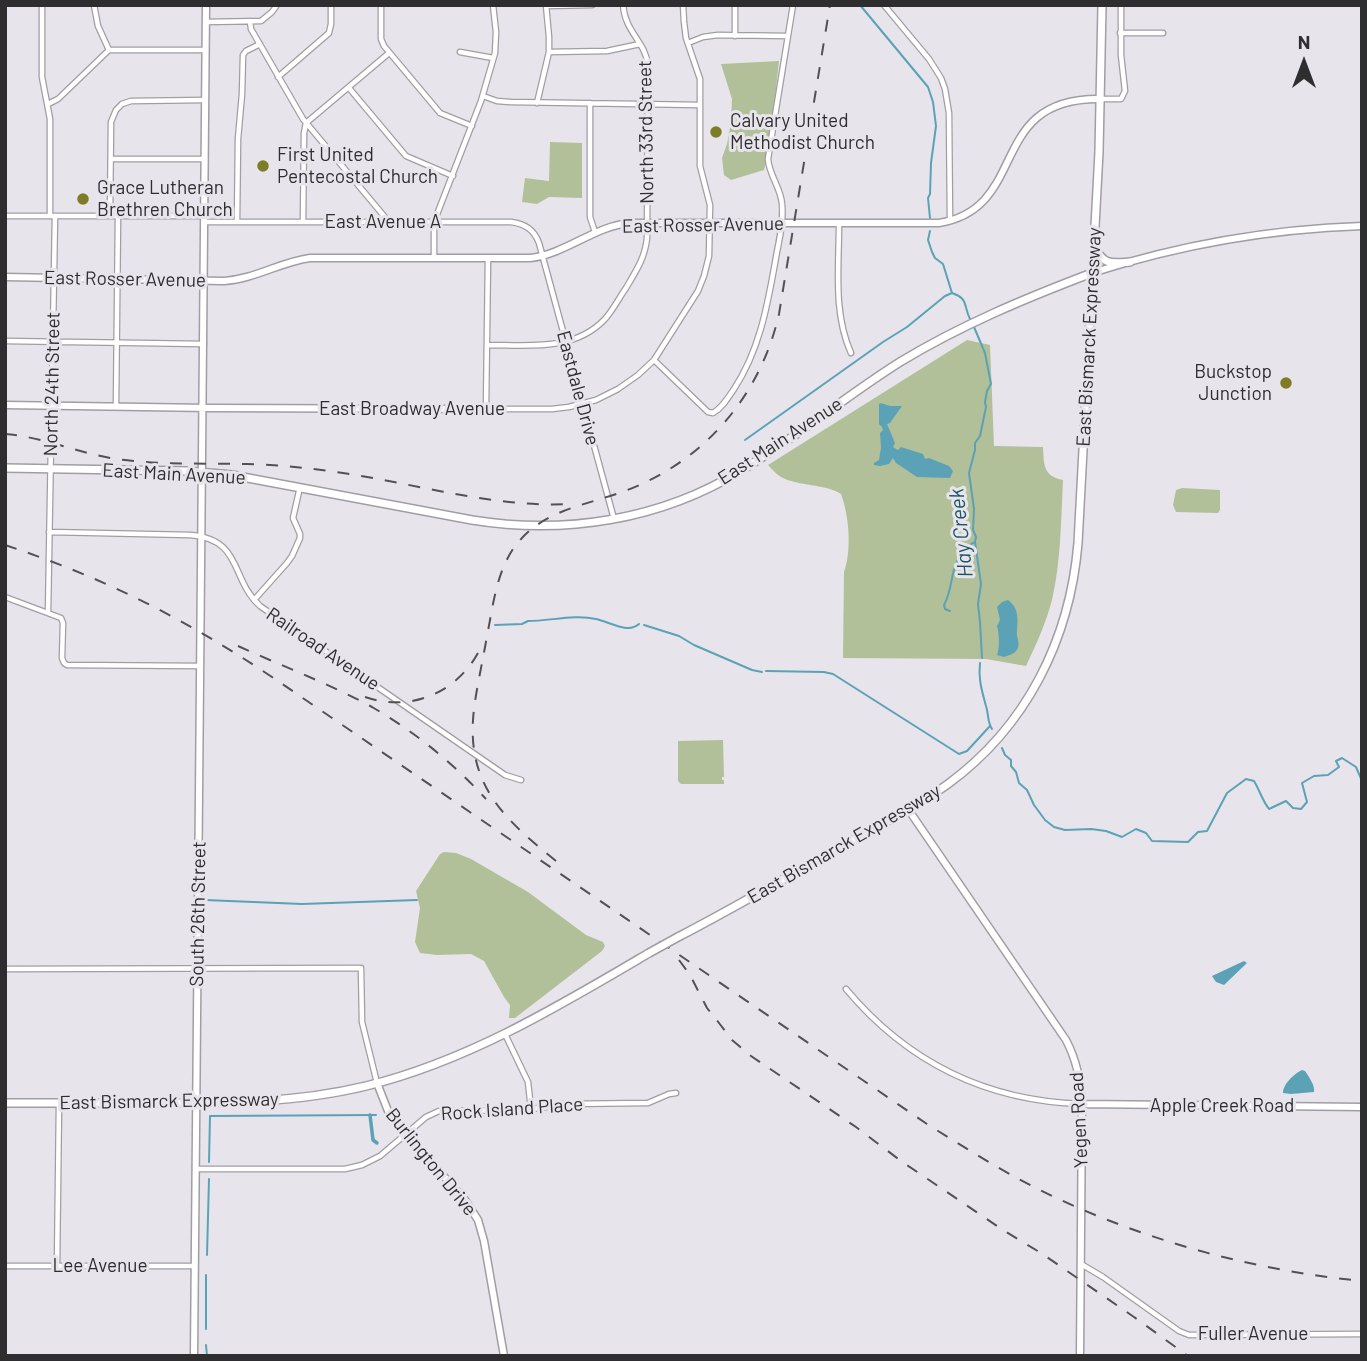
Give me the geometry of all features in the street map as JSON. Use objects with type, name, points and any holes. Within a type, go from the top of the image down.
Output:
[{"type":"main road","name":"East Bismarck Expressway","points":[[5,1103],[196,1103],[295,1098],[377,1083],[447,1060],[505,1034],[908,809],[954,779],[1000,736],[1032,692],[1051,656],[1071,596],[1078,543],[1093,273],[1101,99],[1102,5]]},
{"type":"main road","points":[[1094,245],[1103,260],[1130,262]]},
{"type":"main road","name":"East Main Avenue","points":[[5,468],[203,472],[242,476],[472,520],[506,524],[556,526],[614,520],[668,505],[729,478],[797,434],[869,382],[932,344],[996,312],[1093,273]]},
{"type":"street","name":"North 24th Street","points":[[42,5],[42,77],[50,119],[54,278],[48,613]]},
{"type":"street","points":[[94,5],[98,26],[108,50]]},
{"type":"street","name":"South 26th Street","points":[[194,1356],[206,5]]},
{"type":"street","points":[[278,77],[327,35],[331,27],[331,5]]},
{"type":"street","points":[[382,5],[382,43],[389,53],[440,113],[472,126]]},
{"type":"street","points":[[434,258],[435,222],[483,96],[493,58],[496,32],[493,5]]},
{"type":"street","points":[[537,103],[549,52],[546,6],[592,5]]},
{"type":"street","name":"North 33rd Street","points":[[566,343],[590,332],[603,321],[642,259],[646,246],[648,61],[626,23],[623,5]]},
{"type":"street","name":"East Broadway Avenue","points":[[5,405],[552,409],[583,404],[618,389],[654,360],[691,304],[701,285],[709,256],[709,197],[700,166],[700,79],[684,27],[684,5]]},
{"type":"street","points":[[735,5],[735,36]]},
{"type":"street","points":[[654,360],[713,414],[734,388],[758,341],[782,224],[781,198],[768,162],[793,5]]},
{"type":"street","points":[[884,5],[929,59],[945,89],[949,113],[950,221]]},
{"type":"street","points":[[1101,99],[1121,99],[1125,94],[1120,33],[1121,5]]},
{"type":"street","points":[[206,22],[250,22],[264,19],[276,6]]},
{"type":"street","points":[[250,22],[251,29],[306,123],[389,222]]},
{"type":"street","points":[[1120,33],[1163,33]]},
{"type":"street","points":[[688,43],[708,36],[788,36]]},
{"type":"street","points":[[237,222],[243,53],[260,44]]},
{"type":"street","points":[[549,52],[607,51],[640,44]]},
{"type":"street","points":[[48,104],[58,99],[108,50],[206,50]]},
{"type":"street","points":[[460,52],[493,58]]},
{"type":"street","points":[[303,222],[306,123],[389,53]]},
{"type":"street","points":[[349,88],[406,156],[453,176]]},
{"type":"street","points":[[483,96],[501,102],[700,105]]},
{"type":"street","name":"East Rosser Avenue","points":[[5,277],[204,281],[238,279],[288,262],[310,258],[524,258],[563,249],[595,232],[620,224],[931,224],[950,221],[971,212],[989,196],[1019,138],[1039,115],[1065,102],[1101,99]]},
{"type":"street","points":[[110,216],[111,122],[116,110],[126,102],[135,101],[206,100]]},
{"type":"street","points":[[590,103],[590,217],[595,232]]},
{"type":"street","points":[[111,159],[205,159]]},
{"type":"street","name":"East Avenue A","points":[[5,216],[118,216],[237,222],[511,222],[529,228],[536,236],[542,256]]},
{"type":"street","points":[[116,406],[118,216]]},
{"type":"street","points":[[839,224],[840,318],[851,353]]},
{"type":"street","name":"East Main Avenue","points":[[1093,273],[1171,251],[1249,237],[1362,226]]},
{"type":"street","name":"Eastdale Drive","points":[[542,256],[614,520]]},
{"type":"street","points":[[486,409],[488,258]]},
{"type":"street","points":[[5,341],[204,344]]},
{"type":"street","points":[[487,345],[566,343]]},
{"type":"street","points":[[254,600],[287,563],[300,538],[293,518],[300,487]]},
{"type":"street","points":[[49,532],[202,536]]},
{"type":"street","name":"Railroad Avenue","points":[[202,536],[227,550],[235,562],[244,586],[254,600],[505,775],[521,780]]},
{"type":"street","points":[[5,597],[59,617],[63,623],[62,658],[65,664],[200,666]]},
{"type":"street","name":"Yegen Road","points":[[908,809],[1066,1040],[1078,1070],[1082,1104],[1080,1356]]},
{"type":"street","name":"Burlington Drive","points":[[197,970],[361,968],[361,1016],[377,1083],[388,1113],[468,1204],[478,1220],[504,1356]]},
{"type":"street","points":[[5,970],[197,970]]},
{"type":"street","points":[[846,989],[897,1041],[960,1078],[1015,1097],[1082,1104]]},
{"type":"street","points":[[505,1034],[528,1080],[531,1110]]},
{"type":"street","name":"Rock Island Place","points":[[196,1169],[349,1168],[380,1156],[426,1117],[442,1111],[531,1110],[565,1103],[648,1103],[676,1093]]},
{"type":"street","points":[[57,1266],[59,1103]]},
{"type":"street","name":"Apple Creek Road","points":[[1082,1104],[1362,1107]]},
{"type":"street","name":"Fuller Avenue","points":[[1081,1264],[1179,1331],[1189,1335],[1362,1334]]},
{"type":"street","name":"Lee Avenue","points":[[5,1266],[194,1266]]},
{"type":"green space","points":[[779,61],[770,144],[764,170],[731,180],[724,175],[722,158],[731,123],[732,99],[721,64]]},
{"type":"green space","points":[[550,142],[582,143],[582,198],[549,197],[537,204],[522,202],[525,178],[549,181]]},
{"type":"green space","points":[[967,340],[990,345],[994,446],[1043,447],[1044,464],[1048,473],[1063,480],[1057,570],[1044,625],[1026,666],[986,659],[843,658],[844,572],[849,543],[848,523],[841,494],[827,488],[788,480],[779,476],[768,465]]},
{"type":"green space","points":[[1176,490],[1220,490],[1220,510],[1218,513],[1176,512],[1173,505]]},
{"type":"green space","points":[[723,740],[724,784],[681,784],[678,781],[678,741]]},
{"type":"green space","points":[[444,852],[471,859],[528,892],[586,935],[603,942],[605,946],[602,951],[515,1018],[509,1018],[510,1005],[484,961],[471,954],[420,953],[415,942],[420,908],[416,891]]},
{"type":"water","points":[[881,403],[902,406],[887,424],[895,443],[893,447],[923,454],[925,459],[949,466],[953,471],[950,478],[917,477],[893,458],[889,464],[874,465],[879,460],[881,448]]},
{"type":"water","points":[[1008,600],[1017,614],[1018,646],[1014,653],[1004,657],[997,655],[997,626],[1000,620],[997,607]]},
{"type":"water","points":[[1244,961],[1247,963],[1224,985],[1216,982],[1212,976]]},
{"type":"water","points":[[1302,1070],[1311,1081],[1314,1092],[1283,1093],[1285,1086]]},
{"type":"waterway","name":"Hay Creek","points":[[860,5],[928,87],[933,102],[936,126],[928,198],[930,218]]},
{"type":"waterway","name":"Hay Creek","points":[[930,231],[928,240],[932,252],[943,264],[952,293],[963,300],[970,319]]},
{"type":"waterway","points":[[745,440],[952,293]]},
{"type":"waterway","name":"Hay Creek","points":[[974,327],[985,353],[991,384],[987,391],[980,436],[975,443],[969,473],[974,509],[973,530],[981,584],[978,604],[982,658]]},
{"type":"waterway","points":[[950,611],[945,609],[944,605],[955,566],[966,548],[975,542]]},
{"type":"waterway","points":[[495,625],[580,617],[624,628],[639,624]]},
{"type":"waterway","points":[[644,625],[679,636],[694,645],[762,672]]},
{"type":"waterway","name":"Hay Creek","points":[[980,663],[981,685],[992,729]]},
{"type":"waterway","points":[[766,671],[833,674],[959,754],[967,751],[990,726]]},
{"type":"waterway","name":"Hay Creek","points":[[1002,748],[1011,760],[1019,783],[1027,790],[1045,820],[1054,827],[1065,830],[1106,831],[1122,837],[1136,829],[1146,833],[1152,841],[1188,842],[1198,832],[1207,831],[1227,793],[1246,779],[1254,781],[1269,809],[1286,801],[1293,808],[1301,809],[1307,802],[1302,783],[1314,776],[1328,775],[1339,767],[1336,761],[1342,758],[1356,767],[1362,781]]},
{"type":"waterway","points":[[205,900],[302,904],[417,900]]},
{"type":"waterway","points":[[370,1115],[373,1140],[377,1143]]},
{"type":"waterway","points":[[209,1162],[210,1116],[376,1115]]},
{"type":"waterway","points":[[207,1255],[209,1179]]},
{"type":"waterway","points":[[206,1275],[206,1329]]},
{"type":"waterway","points":[[206,1345],[207,1356]]},
{"type":"railway","points":[[556,861],[504,814],[482,779],[476,758],[474,709],[499,580],[513,549],[535,526],[561,512],[649,481],[701,446],[742,400],[758,373],[779,314],[830,5]]},
{"type":"railway","points":[[5,434],[125,460],[295,467],[485,499],[570,504]]},
{"type":"railway","points":[[5,545],[110,586],[176,618],[240,656],[927,1124],[1020,1180],[1112,1222],[1194,1249],[1277,1269],[1362,1281]]},
{"type":"railway","points":[[238,646],[372,707],[432,748],[486,799]]},
{"type":"railway","points":[[365,697],[400,702],[432,695],[460,676],[481,647]]},
{"type":"railway","points":[[679,960],[707,1008],[732,1040],[751,1056],[1188,1356]]},
{"type":"place","name":"Calvary United Methodist Church","points":[[716,132]]},
{"type":"place","name":"First United Pentecostal Church","points":[[263,166]]},
{"type":"place","name":"Grace Lutheran Brethren Church","points":[[83,199]]},
{"type":"place","name":"Buckstop Junction","points":[[1286,383]]}]
